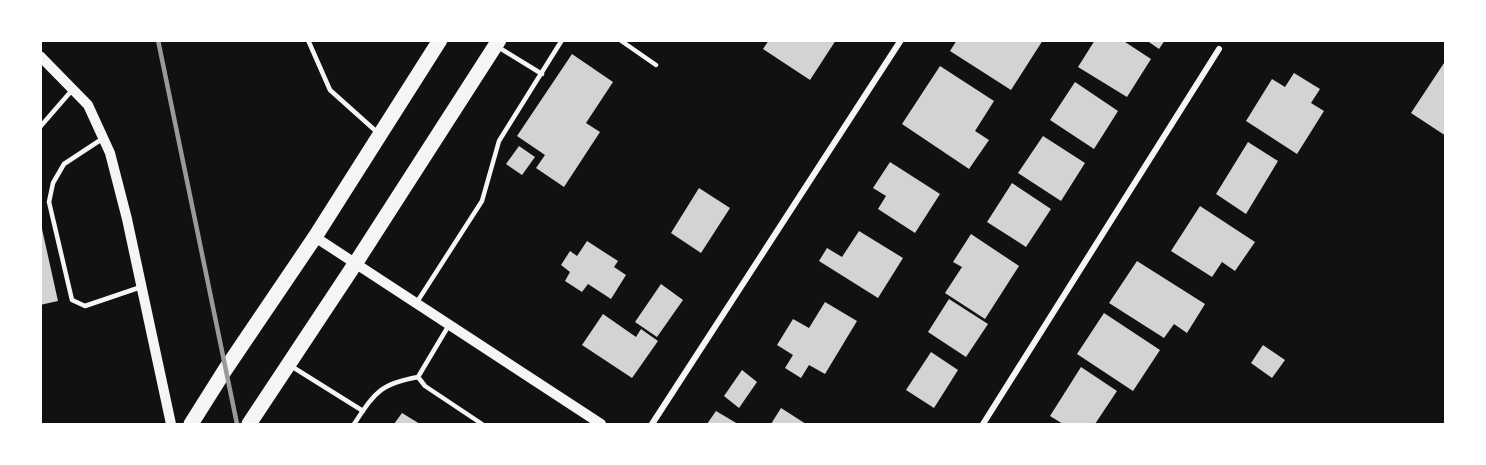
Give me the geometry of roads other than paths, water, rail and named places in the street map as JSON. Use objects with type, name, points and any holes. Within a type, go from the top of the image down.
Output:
[{"type":"main road","points":[[191,424],[315,237],[440,40]]},
{"type":"main road","points":[[249,424],[356,264],[497,43]]},
{"type":"street","points":[[652,424],[901,40]]},
{"type":"street","points":[[982,424],[1220,48]]},
{"type":"street","points":[[40,56],[88,105],[110,153],[171,424]]},
{"type":"street","points":[[315,237],[601,424]]},
{"type":"lane","points":[[308,40],[330,90],[380,135]]},
{"type":"lane","points":[[416,304],[482,201],[499,141],[562,40]]},
{"type":"lane","points":[[620,40],[656,64]]},
{"type":"lane","points":[[497,43],[542,74]]},
{"type":"lane","points":[[40,127],[73,89]]},
{"type":"lane","points":[[103,139],[64,164],[52,183],[49,202],[72,300],[85,306],[141,287]]},
{"type":"lane","points":[[354,424],[375,393],[395,381],[418,377],[449,325]]},
{"type":"lane","points":[[289,365],[363,411]]},
{"type":"lane","points":[[418,377],[425,386],[482,424]]},
{"type":"railway","points":[[158,40],[237,424]]}]
